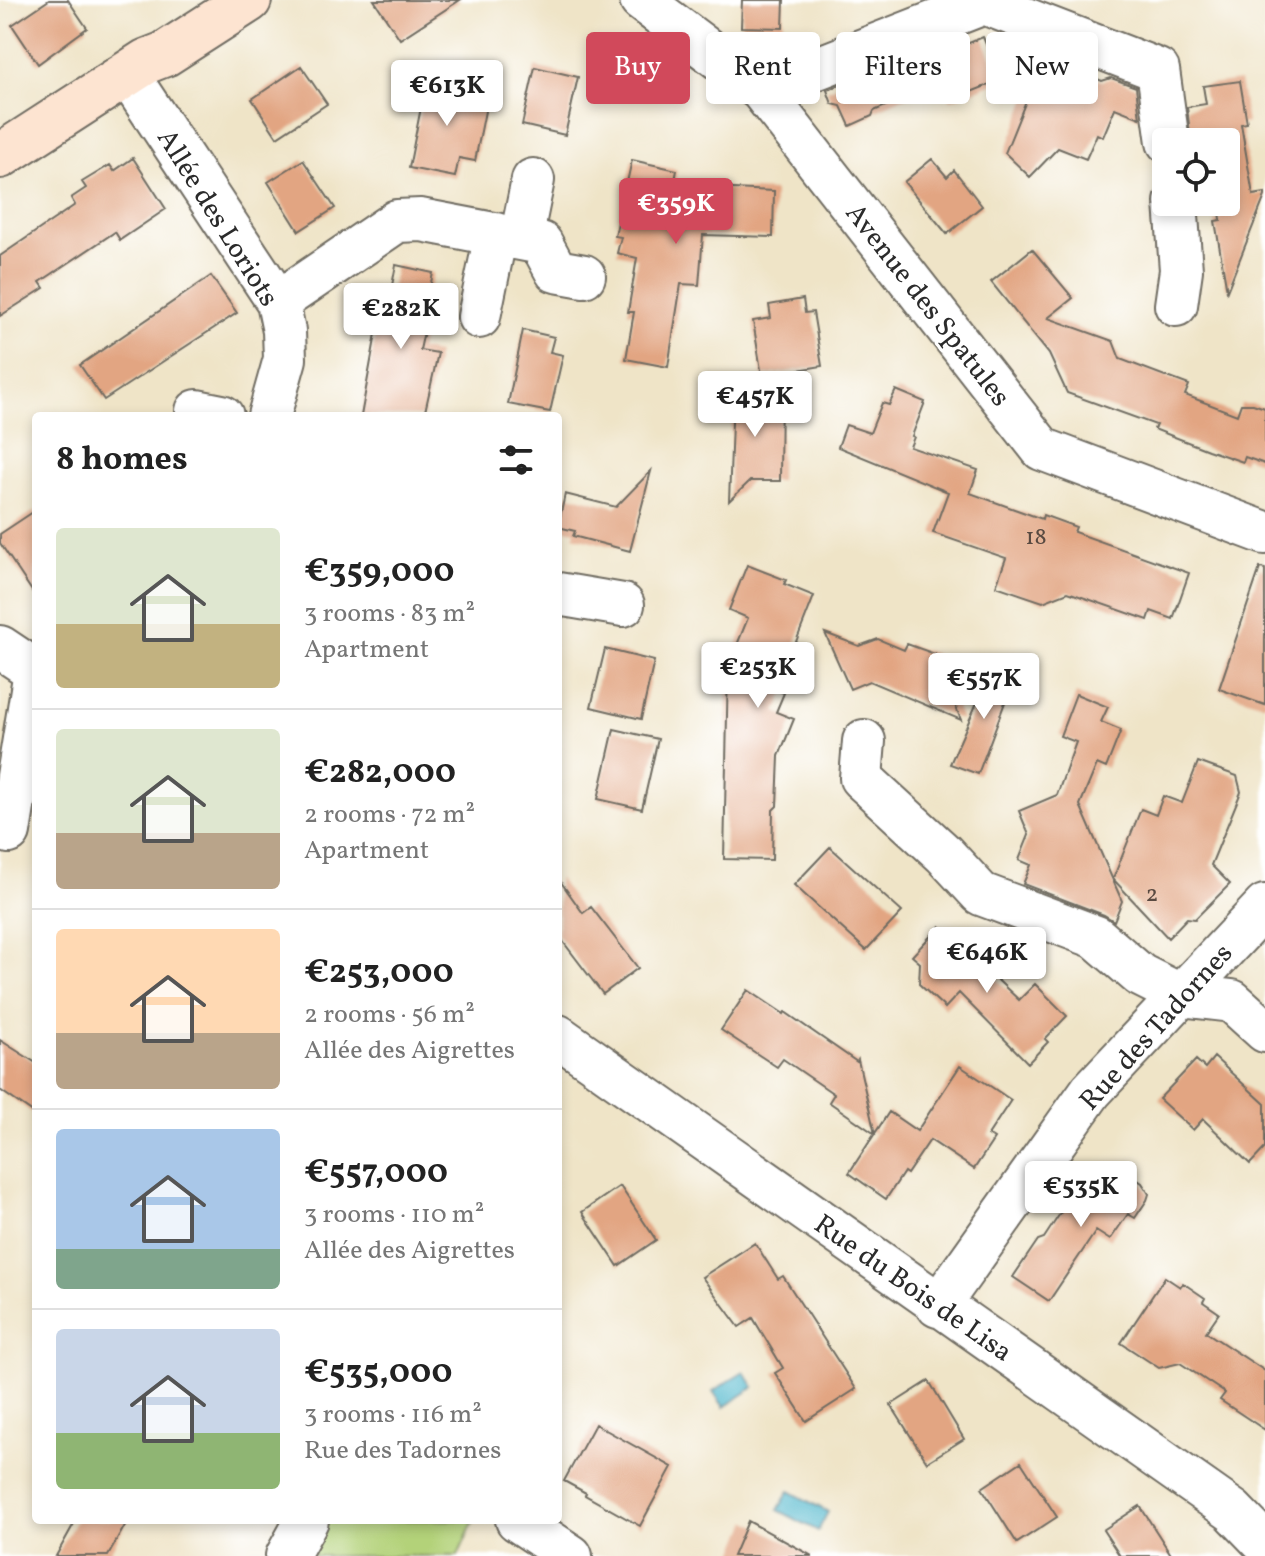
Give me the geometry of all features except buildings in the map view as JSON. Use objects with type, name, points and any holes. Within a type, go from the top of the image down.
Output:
[{"type":"street","points":[[0,156],[147,61],[165,54],[249,0]]},
{"type":"street","name":"Avenue des Spatules","points":[[641,0],[706,49]]},
{"type":"street","points":[[820,67],[984,3],[1158,70],[1166,128]]},
{"type":"street","name":"Allée des Loriots","points":[[127,74],[278,302],[284,331],[285,359],[270,412]]},
{"type":"street","name":"Avenue des Spatules","points":[[772,104],[1042,449],[1265,533]]},
{"type":"street","points":[[479,317],[533,180]]},
{"type":"street","points":[[1176,305],[1181,270],[1177,216]]},
{"type":"street","points":[[278,302],[397,221],[421,220],[541,243],[556,271],[584,276]]},
{"type":"street","points":[[562,595],[623,605]]},
{"type":"street","points":[[0,647],[32,668]]},
{"type":"street","points":[[9,832],[8,783],[32,687]]},
{"type":"street","points":[[864,741],[861,778],[944,854],[981,894],[1096,937],[1140,975],[1180,995],[1232,1001],[1265,1031]]},
{"type":"street","name":"Rue des Tadornes","points":[[938,1306],[1091,1091],[1265,906]]},
{"type":"street","name":"Rue du Bois de Lisa","points":[[562,1039],[1233,1511],[1265,1544]]},
{"type":"street","points":[[287,1556],[305,1524]]},
{"type":"street","points":[[524,1536],[571,1556]]},
{"type":"green space","points":[[323,1524],[472,1524],[458,1556],[314,1556],[315,1538]]},
{"type":"water","points":[[744,1372],[754,1387],[724,1407],[713,1391]]},
{"type":"water","points":[[789,1491],[828,1512],[818,1531],[778,1510]]}]
